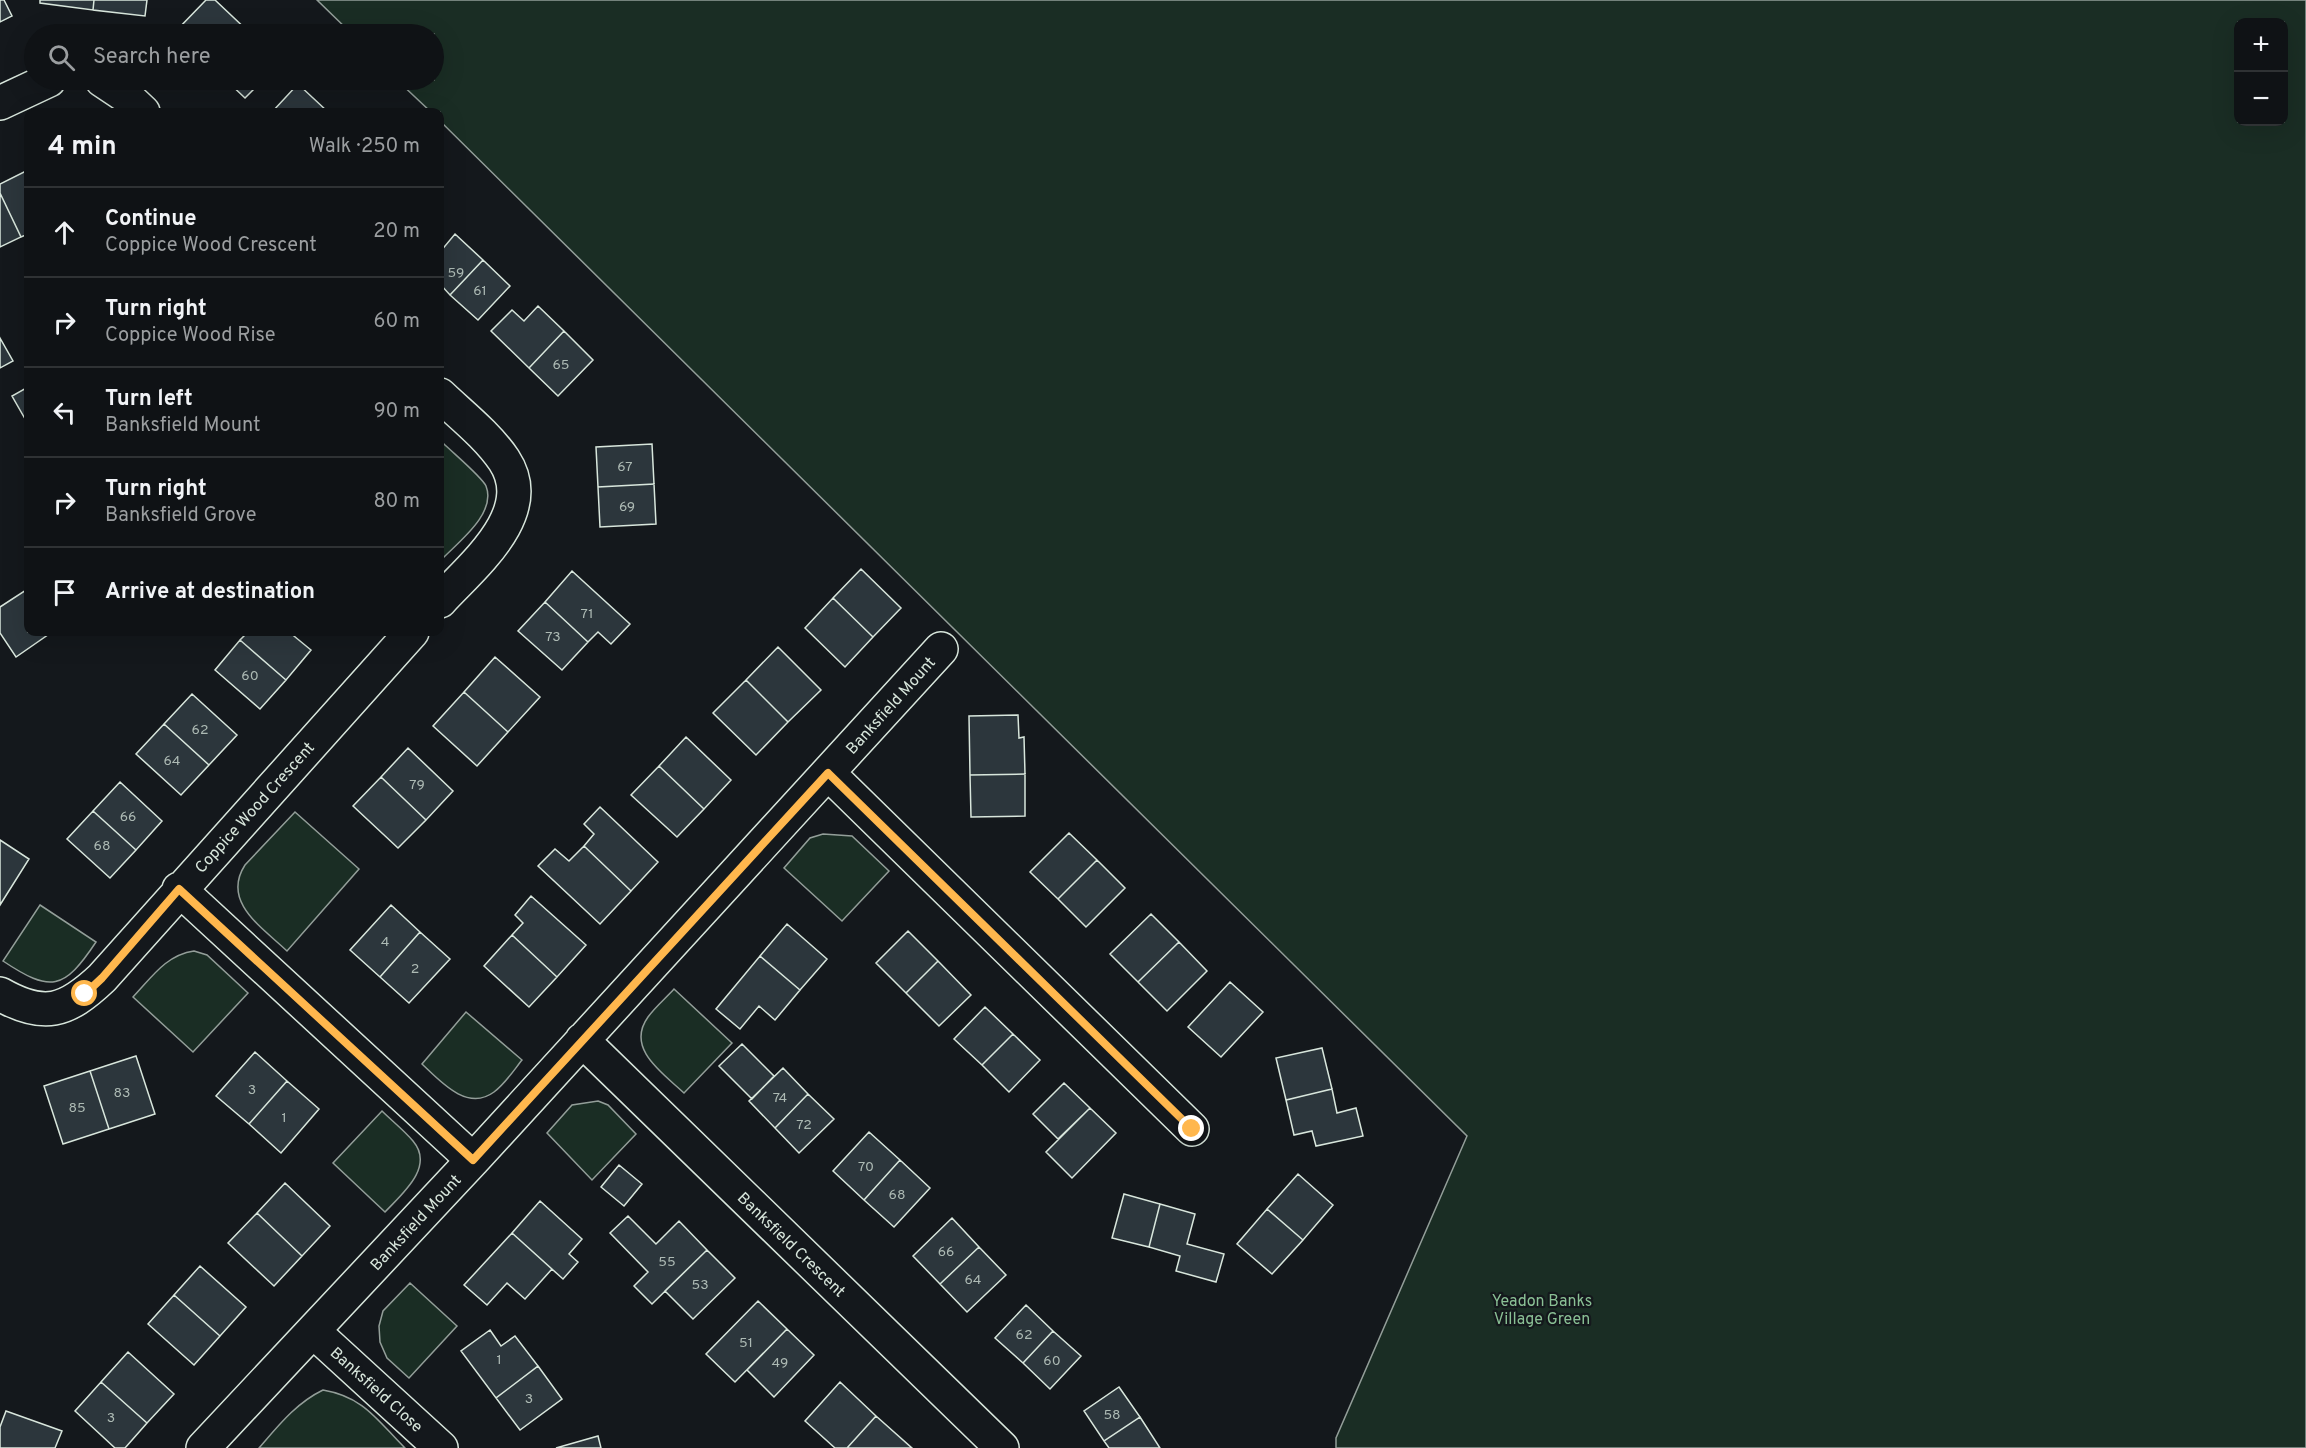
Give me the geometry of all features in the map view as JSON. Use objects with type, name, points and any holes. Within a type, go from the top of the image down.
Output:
[{"type":"street","points":[[0,103],[28,90]]},
{"type":"street","points":[[117,90],[139,108]]},
{"type":"street","points":[[444,399],[489,442],[504,461],[514,492],[509,518],[499,535],[444,597]]},
{"type":"street","name":"Coppice Wood Crescent","points":[[0,994],[21,1006],[38,1009],[71,1003],[85,994],[102,978],[179,889],[408,636]]},
{"type":"street","name":"Banksfield Mount","points":[[203,1448],[473,1160],[941,649]]},
{"type":"street","points":[[828,773],[1192,1129]]},
{"type":"street","points":[[179,889],[473,1160]]},
{"type":"street","name":"Banksfield Crescent","points":[[582,1040],[1002,1448]]},
{"type":"street","name":"Banksfield Close","points":[[313,1331],[441,1448]]},
{"type":"green space","name":"Yeadon Banks Village Green","points":[[317,0],[2306,0],[2306,1448],[1336,1448],[1336,1438],[1467,1136],[444,125],[444,108],[427,108],[408,90],[444,90],[444,24],[342,24]]},
{"type":"green space","points":[[444,444],[486,486],[488,497],[486,507],[465,537],[444,557]]},
{"type":"green space","points":[[295,812],[359,869],[287,951],[248,913],[241,902],[238,891],[239,878],[245,865]]},
{"type":"green space","points":[[823,834],[852,836],[889,871],[842,921],[784,868],[810,838]]},
{"type":"green space","points":[[40,905],[96,942],[75,970],[56,982],[45,982],[33,978],[3,961]]},
{"type":"green space","points":[[194,951],[207,955],[248,993],[193,1052],[133,997],[167,962],[184,953]]},
{"type":"green space","points":[[674,989],[732,1043],[684,1093],[650,1060],[641,1040],[642,1029],[648,1017]]},
{"type":"green space","points":[[466,1012],[522,1060],[502,1085],[484,1097],[474,1098],[455,1092],[422,1064]]},
{"type":"green space","points":[[598,1101],[608,1105],[636,1134],[592,1180],[547,1133],[572,1105]]},
{"type":"green space","points":[[382,1111],[413,1141],[419,1151],[420,1161],[414,1180],[385,1212],[333,1163]]},
{"type":"green space","points":[[410,1283],[457,1326],[409,1378],[387,1358],[380,1342],[379,1326],[383,1311]]},
{"type":"green space","points":[[323,1390],[337,1393],[360,1404],[378,1419],[405,1448],[259,1448],[296,1408]]},
{"type":"building","points":[[0,0],[4,0],[12,16],[0,22]]},
{"type":"building","points":[[40,0],[94,0],[93,10],[40,3]]},
{"type":"building","points":[[94,0],[147,0],[145,16],[93,10]]},
{"type":"building","points":[[206,0],[215,0],[240,24],[183,24]]},
{"type":"building","points":[[237,90],[253,90],[245,98]]},
{"type":"building","points":[[292,90],[304,90],[324,108],[276,108]]},
{"type":"building","points":[[24,172],[24,236],[21,237],[0,193],[0,184]]},
{"type":"building","points":[[0,193],[21,237],[0,247]]},
{"type":"building","points":[[455,234],[483,260],[450,295],[444,288],[444,247]]},
{"type":"building","points":[[483,260],[510,286],[478,320],[450,295]]},
{"type":"building","points":[[538,306],[564,331],[529,368],[491,331],[512,310],[524,321]]},
{"type":"building","points":[[564,331],[593,360],[558,396],[529,368]]},
{"type":"building","points":[[0,338],[13,361],[0,368]]},
{"type":"building","points":[[24,389],[24,417],[12,396]]},
{"type":"building","points":[[652,444],[654,484],[598,487],[596,447]]},
{"type":"building","points":[[654,484],[656,524],[600,527],[598,487]]},
{"type":"building","points":[[861,569],[901,608],[873,637],[833,598]]},
{"type":"building","points":[[572,571],[630,624],[611,644],[598,632],[588,642],[545,602]]},
{"type":"building","points":[[24,591],[24,636],[46,636],[16,657],[0,633],[0,607]]},
{"type":"building","points":[[833,598],[873,637],[845,667],[805,628]]},
{"type":"building","points":[[545,602],[588,642],[562,670],[518,631]]},
{"type":"building","points":[[244,636],[294,636],[311,650],[286,680],[240,640]]},
{"type":"building","points":[[240,640],[286,680],[260,709],[215,670]]},
{"type":"building","points":[[778,647],[821,690],[788,722],[746,680]]},
{"type":"building","points":[[495,657],[540,697],[508,732],[464,692]]},
{"type":"building","points":[[746,680],[788,722],[756,755],[713,713]]},
{"type":"building","points":[[464,692],[508,732],[477,766],[433,726]]},
{"type":"building","points":[[192,694],[237,735],[209,765],[164,724]]},
{"type":"building","points":[[1018,715],[1019,738],[1024,737],[1025,774],[970,775],[969,716]]},
{"type":"building","points":[[164,724],[209,765],[181,795],[136,754]]},
{"type":"building","points":[[686,737],[731,780],[704,809],[659,766]]},
{"type":"building","points":[[408,748],[453,791],[426,820],[381,777]]},
{"type":"building","points":[[659,766],[704,809],[677,837],[631,795]]},
{"type":"building","points":[[1025,774],[1025,816],[971,817],[970,775]]},
{"type":"building","points":[[381,777],[426,820],[398,848],[353,806]]},
{"type":"building","points":[[120,782],[162,821],[136,850],[93,811]]},
{"type":"building","points":[[600,807],[658,862],[631,891],[584,846],[594,834],[584,824]]},
{"type":"building","points":[[93,811],[136,850],[110,878],[67,839]]},
{"type":"building","points":[[1069,833],[1097,860],[1058,899],[1030,872]]},
{"type":"building","points":[[0,840],[29,859],[0,905]]},
{"type":"building","points":[[584,846],[631,891],[600,924],[538,866],[555,849],[569,861]]},
{"type":"building","points":[[1097,860],[1125,888],[1086,927],[1058,899]]},
{"type":"building","points":[[531,896],[586,945],[557,977],[512,935],[523,923],[515,915]]},
{"type":"building","points":[[391,905],[420,932],[380,977],[350,950]]},
{"type":"building","points":[[1151,914],[1179,942],[1138,982],[1110,954]]},
{"type":"building","points":[[787,924],[827,959],[800,990],[760,956]]},
{"type":"building","points":[[908,931],[938,961],[906,993],[876,963]]},
{"type":"building","points":[[420,932],[450,959],[409,1003],[380,977]]},
{"type":"building","points":[[512,935],[557,977],[529,1007],[484,966]]},
{"type":"building","points":[[1179,942],[1207,971],[1167,1011],[1138,982]]},
{"type":"building","points":[[760,956],[800,990],[775,1020],[759,1006],[740,1029],[716,1009]]},
{"type":"building","points":[[938,961],[971,995],[939,1026],[906,993]]},
{"type":"building","points":[[1230,982],[1263,1012],[1221,1057],[1188,1027]]},
{"type":"building","points":[[985,1007],[1013,1034],[982,1065],[954,1039]]},
{"type":"building","points":[[1013,1034],[1040,1060],[1009,1092],[982,1065]]},
{"type":"building","points":[[742,1044],[774,1076],[752,1099],[719,1066]]},
{"type":"building","points":[[1322,1048],[1332,1089],[1286,1100],[1276,1058]]},
{"type":"building","points":[[255,1052],[287,1081],[249,1124],[216,1096]]},
{"type":"building","points":[[136,1056],[155,1114],[109,1129],[90,1071]]},
{"type":"building","points":[[783,1068],[808,1094],[775,1128],[749,1101]]},
{"type":"building","points":[[90,1071],[109,1129],[63,1144],[44,1086]]},
{"type":"building","points":[[287,1081],[319,1109],[281,1153],[249,1124]]},
{"type":"building","points":[[1064,1083],[1090,1108],[1058,1139],[1033,1114]]},
{"type":"building","points":[[1332,1089],[1337,1113],[1356,1108],[1363,1136],[1316,1146],[1312,1131],[1294,1135],[1286,1100]]},
{"type":"building","points":[[808,1094],[834,1119],[799,1153],[775,1128]]},
{"type":"building","points":[[1090,1108],[1116,1133],[1072,1178],[1046,1152]]},
{"type":"building","points":[[869,1132],[900,1160],[864,1200],[833,1171]]},
{"type":"building","points":[[900,1160],[930,1188],[894,1227],[864,1200]]},
{"type":"building","points":[[619,1165],[642,1184],[624,1206],[601,1187]]},
{"type":"building","points":[[1298,1174],[1333,1205],[1303,1240],[1267,1209]]},
{"type":"building","points":[[285,1183],[330,1226],[302,1256],[257,1213]]},
{"type":"building","points":[[1124,1194],[1160,1204],[1149,1247],[1112,1238]]},
{"type":"building","points":[[540,1201],[582,1239],[569,1254],[578,1262],[563,1279],[512,1233]]},
{"type":"building","points":[[1160,1204],[1195,1214],[1187,1244],[1224,1254],[1216,1282],[1176,1271],[1180,1256],[1149,1247]]},
{"type":"building","points":[[1267,1209],[1303,1240],[1272,1274],[1237,1244]]},
{"type":"building","points":[[257,1213],[302,1256],[274,1286],[228,1243]]},
{"type":"building","points":[[628,1216],[656,1244],[679,1221],[707,1250],[652,1304],[634,1286],[648,1272],[610,1233]]},
{"type":"building","points":[[952,1218],[979,1247],[940,1284],[913,1256]]},
{"type":"building","points":[[512,1233],[552,1269],[525,1299],[507,1283],[487,1305],[464,1285]]},
{"type":"building","points":[[979,1247],[1006,1275],[967,1312],[940,1284]]},
{"type":"building","points":[[707,1250],[735,1278],[693,1319],[665,1291]]},
{"type":"building","points":[[200,1266],[246,1307],[220,1336],[174,1295]]},
{"type":"building","points":[[174,1295],[220,1336],[194,1365],[148,1324]]},
{"type":"building","points":[[758,1301],[787,1329],[735,1382],[706,1354]]},
{"type":"building","points":[[1026,1305],[1053,1331],[1023,1363],[995,1338]]},
{"type":"building","points":[[787,1329],[814,1355],[774,1397],[747,1370]]},
{"type":"building","points":[[490,1330],[501,1346],[515,1336],[538,1366],[496,1398],[461,1351]]},
{"type":"building","points":[[1053,1331],[1081,1356],[1050,1389],[1023,1363]]},
{"type":"building","points":[[128,1352],[174,1394],[147,1423],[101,1382]]},
{"type":"building","points":[[538,1366],[562,1399],[520,1430],[496,1398]]},
{"type":"building","points":[[101,1382],[147,1423],[125,1448],[115,1448],[75,1411]]},
{"type":"building","points":[[840,1382],[876,1416],[847,1448],[835,1448],[805,1421]]},
{"type":"building","points":[[1119,1387],[1140,1417],[1104,1441],[1084,1411]]},
{"type":"building","points":[[6,1411],[62,1431],[55,1448],[0,1448],[0,1427]]},
{"type":"building","points":[[876,1416],[912,1448],[847,1448]]},
{"type":"building","points":[[1140,1417],[1160,1448],[1109,1448],[1104,1441]]},
{"type":"building","points":[[598,1436],[601,1448],[556,1448]]},
{"type":"route","points":[[85,994],[102,978],[179,889],[473,1160],[828,773],[1192,1129]]}]
